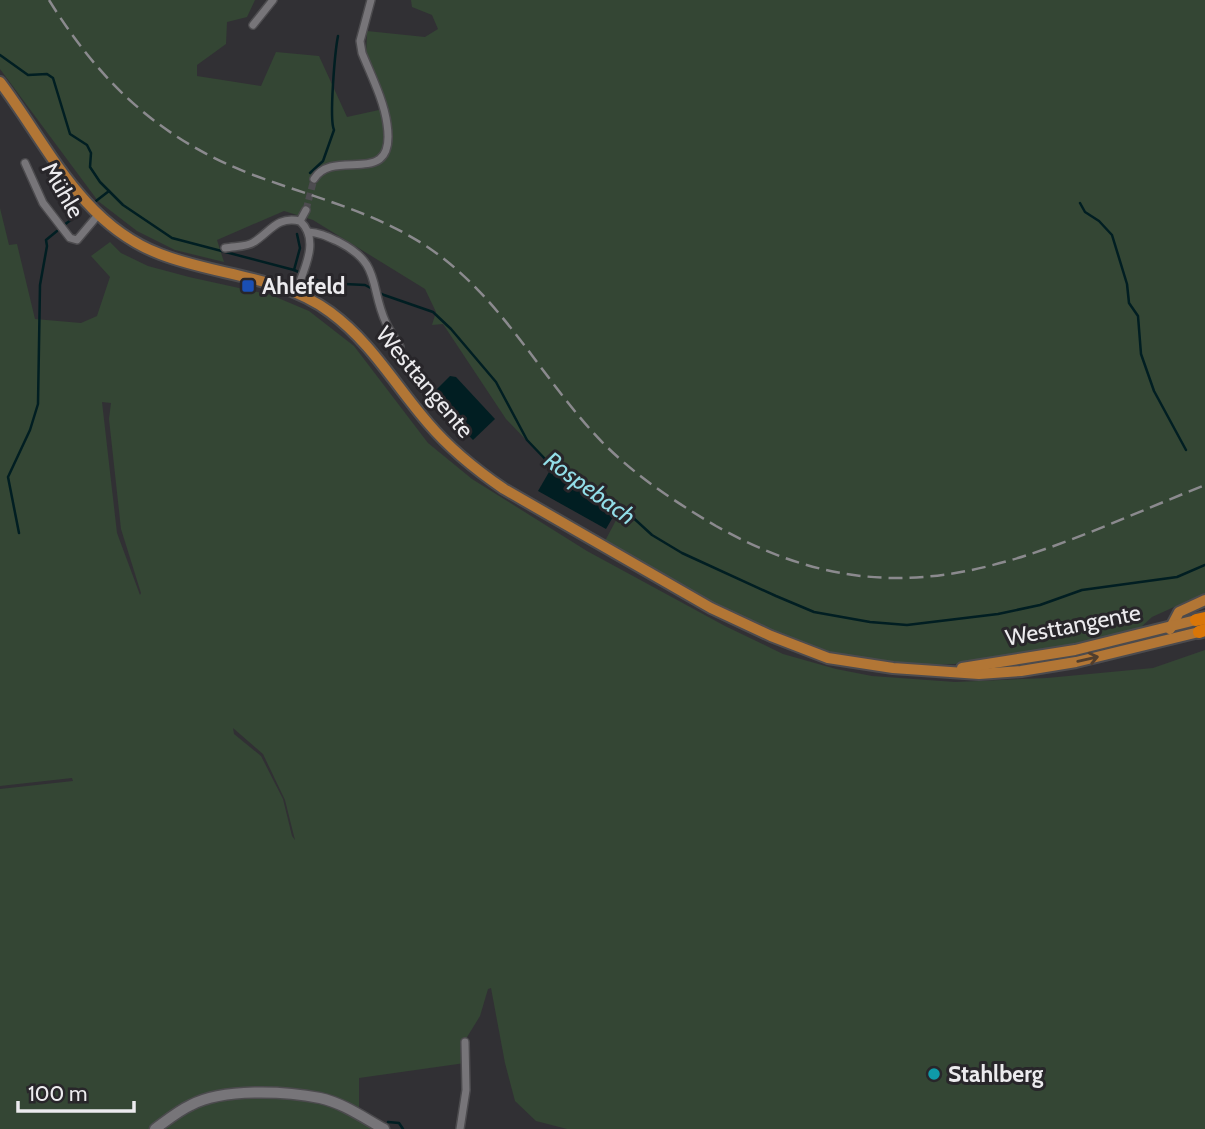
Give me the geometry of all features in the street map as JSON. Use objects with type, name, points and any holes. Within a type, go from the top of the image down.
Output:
[{"type":"main road","name":"Westtangente","points":[[0,82],[70,184],[98,215],[127,236],[157,253],[265,281],[296,292],[327,309],[347,324],[378,357],[428,423],[474,468],[516,496],[711,607],[771,636],[828,657],[892,668],[979,674],[1021,671],[1076,662],[1156,643],[1201,625]]},
{"type":"main road","points":[[1156,643],[1164,638],[1179,612],[1205,600]]},
{"type":"main road","name":"Westtangente","points":[[948,671],[1074,650],[1172,626],[1201,625]]},
{"type":"main road","points":[[155,1129],[205,1099],[244,1093],[321,1098],[358,1113],[384,1129]]},
{"type":"street","points":[[253,25],[273,0]]},
{"type":"street","points":[[314,179],[330,167],[367,165],[379,160],[386,151],[387,123],[360,41],[371,0]]},
{"type":"street","name":"Mühle","points":[[25,163],[43,203],[70,238],[77,240],[98,215]]},
{"type":"street","points":[[300,221],[306,210]]},
{"type":"street","points":[[225,248],[253,244],[267,230],[286,220],[300,221],[309,232],[310,245],[296,292]]},
{"type":"street","points":[[309,232],[320,233],[362,256],[373,275],[377,298],[387,325],[400,347]]},
{"type":"street","points":[[460,1129],[466,1090],[465,1042]]},
{"type":"green space","points":[[0,0],[255,0],[247,17],[227,22],[226,44],[197,65],[197,76],[261,86],[276,52],[319,56],[347,117],[388,108],[366,57],[367,31],[425,37],[438,29],[432,15],[412,7],[411,0],[1205,0],[1205,593],[1152,617],[1140,628],[1127,633],[1006,658],[933,665],[888,663],[845,655],[803,643],[721,607],[605,541],[623,507],[549,464],[506,419],[443,324],[432,325],[436,312],[425,289],[313,220],[284,211],[217,240],[224,262],[175,250],[137,231],[98,201],[0,69]]},
{"type":"green space","points":[[0,208],[9,245],[17,244],[35,319],[81,323],[97,316],[110,277],[91,256],[110,242],[121,253],[148,266],[271,295],[309,311],[354,346],[428,443],[472,479],[587,551],[725,626],[783,654],[872,676],[955,682],[1047,678],[1153,668],[1205,650],[1205,1129],[567,1129],[536,1121],[515,1101],[491,988],[488,989],[480,1016],[464,1042],[465,1063],[359,1078],[359,1108],[324,1095],[221,1090],[189,1102],[149,1129],[0,1129],[0,789],[73,781],[72,778],[0,786]],"holes":[[[102,402],[111,403],[109,419],[121,529],[140,595],[117,533]],[[233,728],[263,754],[285,800],[295,840],[283,799],[261,756],[234,734]]]},
{"type":"green space","points":[[1161,636],[1115,650],[1068,659],[973,668]]},
{"type":"green space","points":[[222,1097],[281,1098],[316,1102],[340,1110],[376,1129],[165,1129],[195,1108]]},
{"type":"water","points":[[450,376],[456,377],[495,419],[473,440],[434,400],[433,393]]},
{"type":"water","points":[[549,472],[617,510],[606,529],[538,491]]},
{"type":"waterway","points":[[310,173],[323,161],[334,130],[332,99],[338,36]]},
{"type":"waterway","name":"Rospebach","points":[[0,55],[28,75],[47,74],[53,78],[70,134],[87,145],[91,153],[90,167],[100,182],[123,205],[172,238],[294,270],[324,283],[365,285],[384,295],[433,312],[496,382],[527,440],[547,461],[616,502],[652,535],[682,553],[776,596],[814,612],[870,622],[907,625],[998,614],[1040,605],[1082,590],[1177,577],[1205,565]]},
{"type":"waterway","points":[[96,201],[109,191]]},
{"type":"waterway","points":[[1080,203],[1085,212],[1099,221],[1112,235],[1127,284],[1129,303],[1138,316],[1141,354],[1154,391],[1186,450]]},
{"type":"waterway","points":[[64,225],[79,214]]},
{"type":"waterway","points":[[19,533],[8,477],[30,430],[38,404],[40,285],[46,240],[57,231]]},
{"type":"waterway","points":[[294,270],[300,248],[297,234]]},
{"type":"waterway","points":[[388,1122],[399,1123],[403,1129]]},
{"type":"tunnel","points":[[306,210],[314,179]]},
{"type":"railway","points":[[49,0],[90,58],[113,83],[137,106],[191,146],[256,176],[383,222],[423,244],[449,263],[493,307],[570,405],[618,457],[665,494],[699,516],[783,557],[846,574],[906,578],[964,572],[1022,557],[1205,485]]},
{"type":"place","name":"Ahlefeld","points":[[248,286]]},
{"type":"place","name":"Stahlberg","points":[[934,1074]]}]
